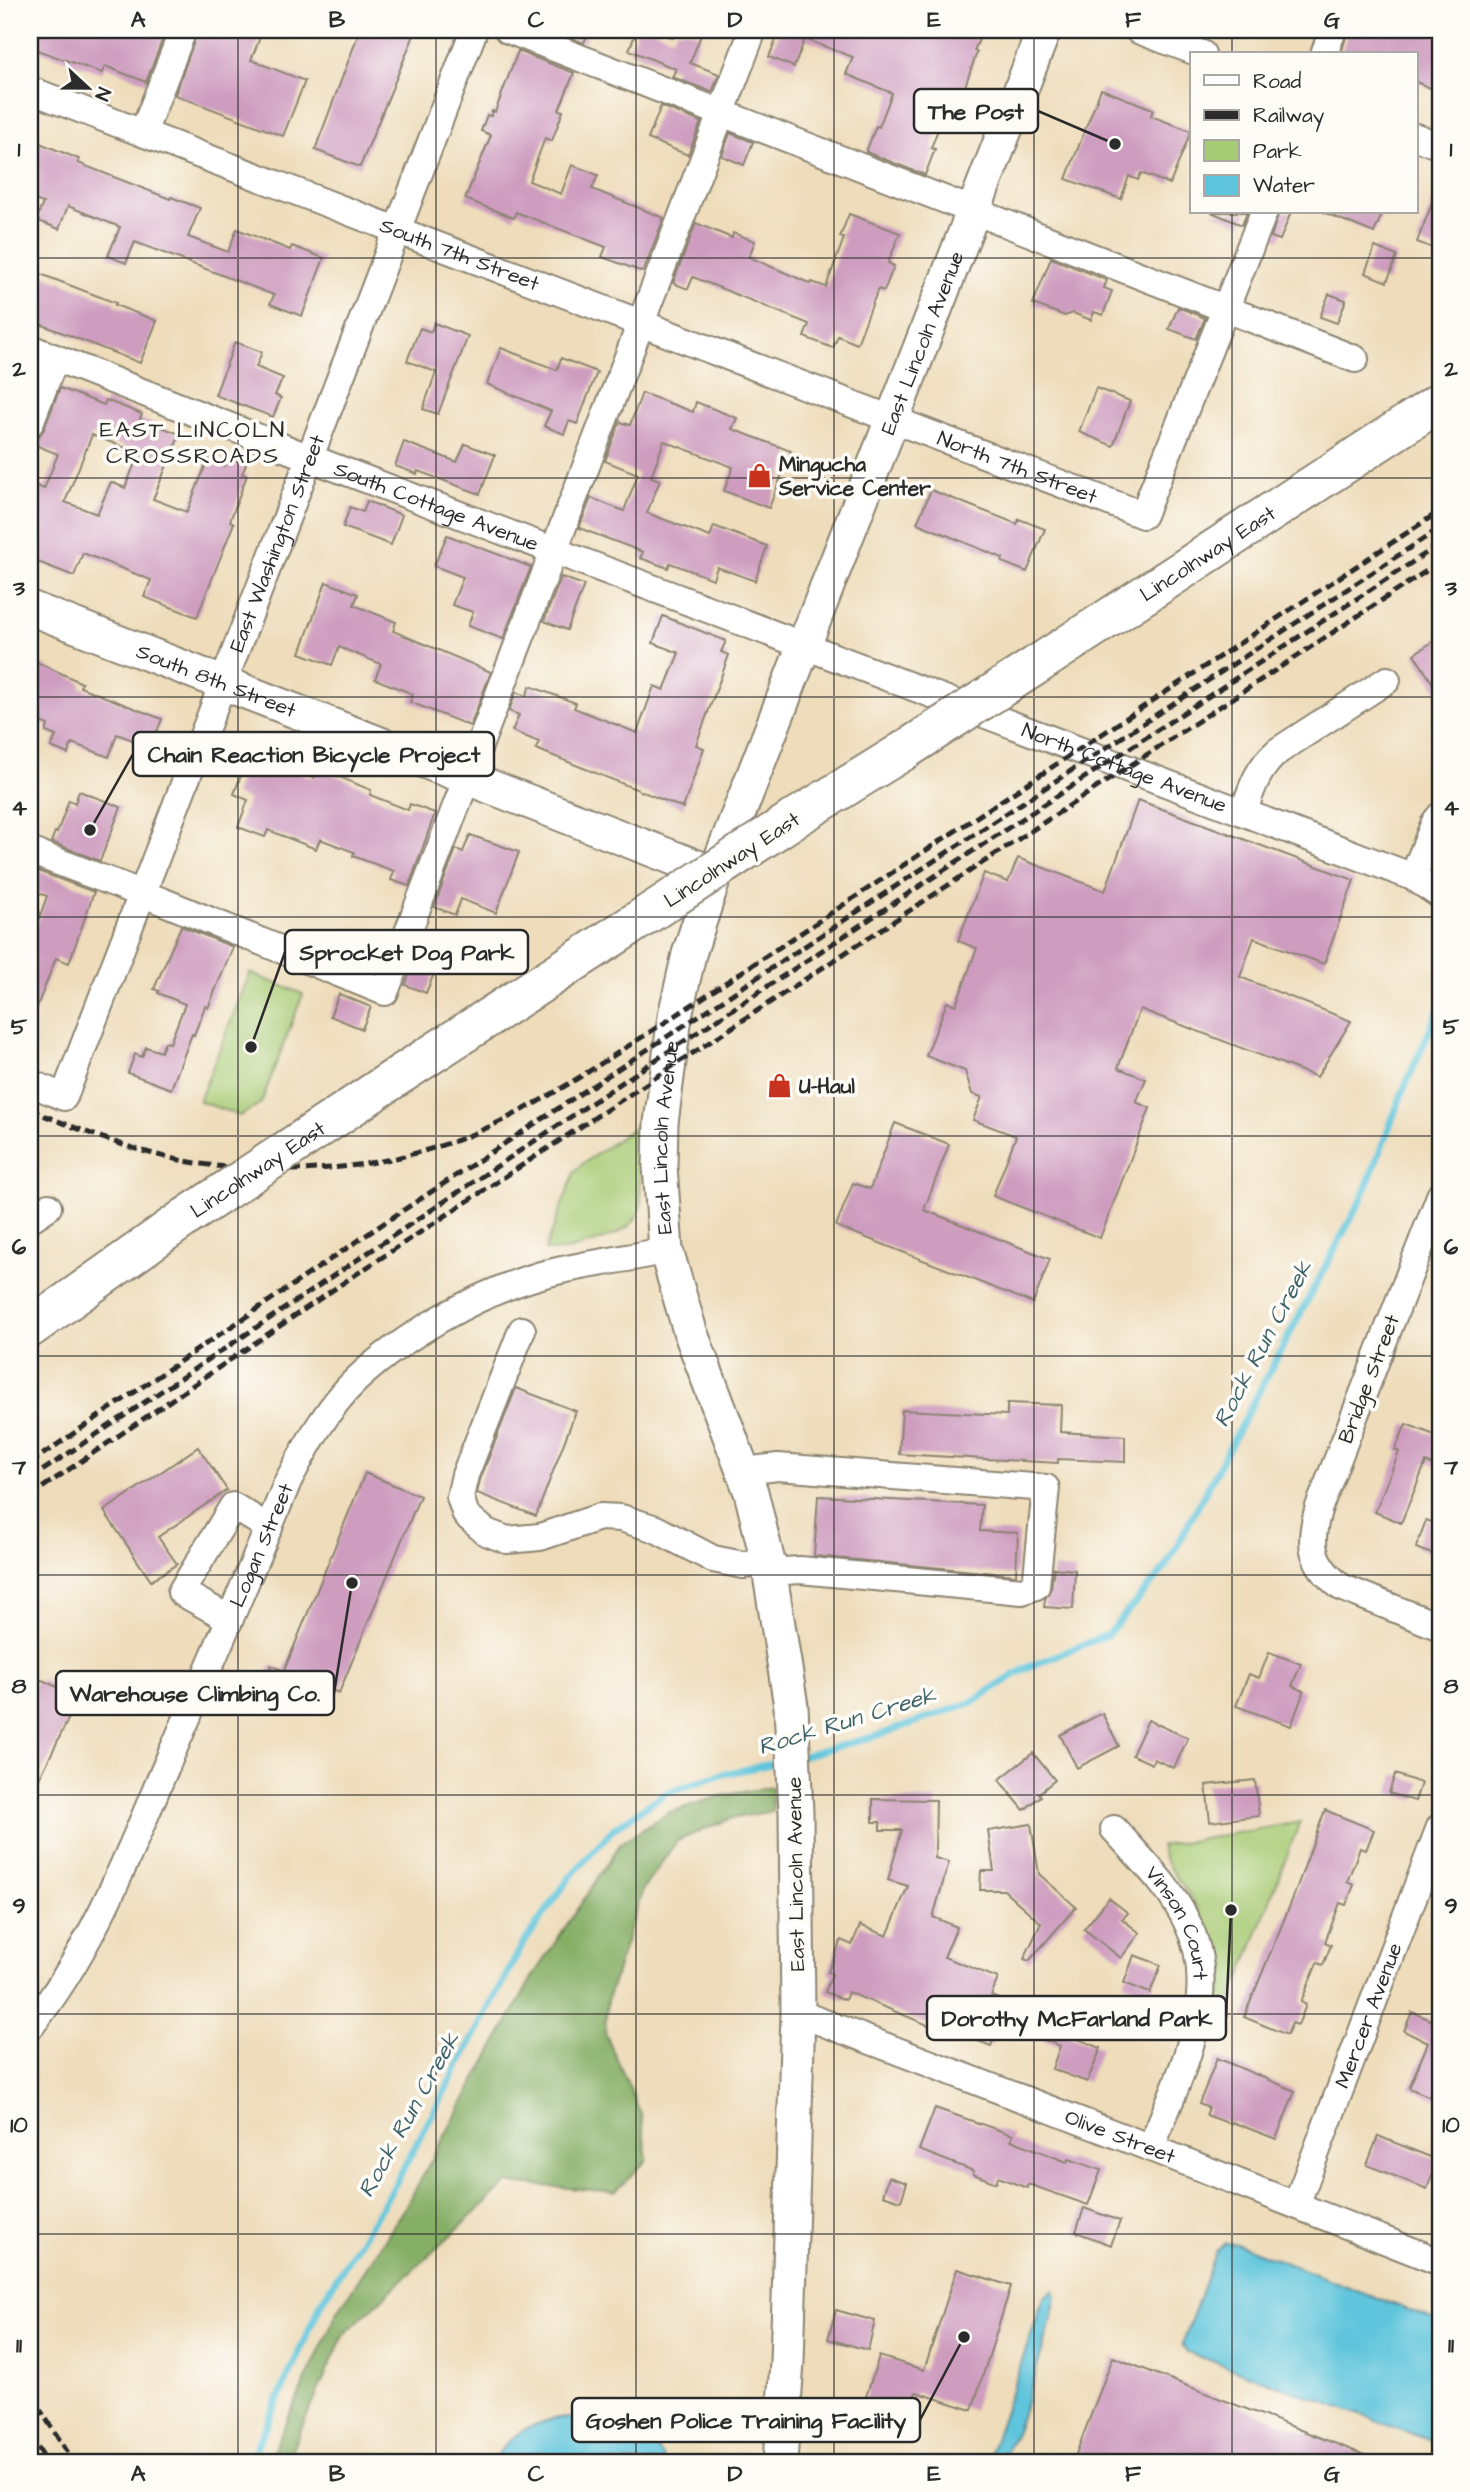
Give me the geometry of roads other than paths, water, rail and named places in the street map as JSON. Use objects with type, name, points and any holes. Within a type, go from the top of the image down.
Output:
[{"type":"highway","name":"Lincolnway East","points":[[30,1328],[186,1217],[401,1074],[1440,402]]},
{"type":"main road","name":"East Lincoln Avenue","points":[[780,2462],[787,2362],[798,2013],[796,1813],[791,1706],[769,1567],[744,1471],[690,1331],[666,1250],[660,1166],[661,1123],[680,991],[715,874],[1044,30]]},
{"type":"main road","name":"South 8th Street","points":[[30,608],[715,874]]},
{"type":"street","points":[[143,133],[183,30]]},
{"type":"street","name":"East Washington Street","points":[[30,1083],[64,1097],[474,30]]},
{"type":"street","points":[[508,30],[1355,359]]},
{"type":"street","points":[[30,851],[385,992],[753,30]]},
{"type":"street","points":[[1138,30],[1197,52]]},
{"type":"street","points":[[1325,52],[1333,30]]},
{"type":"street","name":"South 7th Street","points":[[30,90],[891,421]]},
{"type":"street","points":[[1418,138],[1440,146]]},
{"type":"street","points":[[1226,307],[1263,214]]},
{"type":"street","name":"North 7th Street","points":[[891,421],[1143,515],[1226,307]]},
{"type":"street","name":"South Cottage Avenue","points":[[30,348],[804,647]]},
{"type":"street","points":[[30,423],[55,358]]},
{"type":"street","name":"North Cottage Avenue","points":[[804,647],[1244,811],[1413,877],[1440,895]]},
{"type":"street","points":[[1244,811],[1255,777],[1265,762],[1387,680]]},
{"type":"street","points":[[1413,877],[1440,816]]},
{"type":"street","name":"Bridge Street","points":[[1440,1196],[1319,1507],[1312,1546],[1318,1563],[1341,1587],[1440,1627]]},
{"type":"street","name":"Logan Street","points":[[30,2027],[52,1997],[98,1920],[288,1481],[324,1418],[356,1380],[399,1346],[455,1310],[501,1288],[543,1275],[666,1250]]},
{"type":"street","points":[[522,1330],[465,1475],[460,1497],[466,1515],[486,1532],[507,1541],[540,1537],[600,1517],[621,1518],[656,1529],[713,1559],[743,1565],[1022,1591],[1036,1586],[1046,1488],[778,1467],[744,1471]]},
{"type":"street","points":[[230,1619],[181,1592],[233,1506],[269,1528]]},
{"type":"street","name":"Mercer Avenue","points":[[1296,2205],[1440,1827]]},
{"type":"street","name":"Vinson Court","points":[[1114,1829],[1154,1873],[1188,1923],[1201,1970],[1200,2001],[1190,2046],[1151,2148]]},
{"type":"street","name":"Olive Street","points":[[798,2013],[1440,2262]]},
{"type":"water","points":[[1225,2243],[1237,2244],[1440,2322],[1440,2444],[1187,2352],[1182,2345],[1216,2251]]},
{"type":"water","points":[[1053,2290],[1056,2295],[1049,2329],[1018,2425],[999,2462],[990,2462],[991,2451],[1044,2297]]},
{"type":"water","points":[[555,2418],[603,2420],[632,2429],[656,2447],[665,2462],[493,2462],[505,2445],[519,2433]]},
{"type":"waterway","name":"Rock Run Creek","points":[[803,1756],[879,1735],[970,1703],[1026,1668],[1107,1635],[1165,1568],[1362,1198],[1403,1091],[1440,1007]]},
{"type":"waterway","name":"Rock Run Creek","points":[[250,2462],[321,2303],[392,2190],[522,1946],[570,1877],[613,1829],[666,1793],[719,1775],[785,1761]]},
{"type":"railway","points":[[30,1110],[104,1139],[150,1153],[236,1168],[281,1170],[371,1163],[457,1140],[497,1123],[565,1086],[675,1016],[1440,511]]},
{"type":"railway","points":[[30,1463],[393,1217],[1440,528]]},
{"type":"railway","points":[[30,1479],[669,1051],[1440,544]]},
{"type":"railway","points":[[30,1496],[343,1283],[1440,562]]},
{"type":"railway","points":[[30,2394],[74,2462]]},
{"type":"railway","points":[[30,2435],[47,2462]]},
{"type":"place","name":"The Post","points":[[1115,144]]},
{"type":"place","name":"Mingucha Service Center","points":[[759,476]]},
{"type":"place","name":"Chain Reaction Bicycle Project","points":[[90,830]]},
{"type":"place","name":"Sprocket Dog Park","points":[[251,1047]]},
{"type":"place","name":"U-Haul","points":[[779,1086]]},
{"type":"place","name":"Warehouse Climbing Co.","points":[[352,1583]]},
{"type":"place","name":"Dorothy McFarland Park","points":[[1231,1910]]},
{"type":"place","name":"Goshen Police Training Facility","points":[[964,2337]]},
{"type":"district","name":"EAST LINCOLN CROSSROADS","points":[[193,443]]}]
